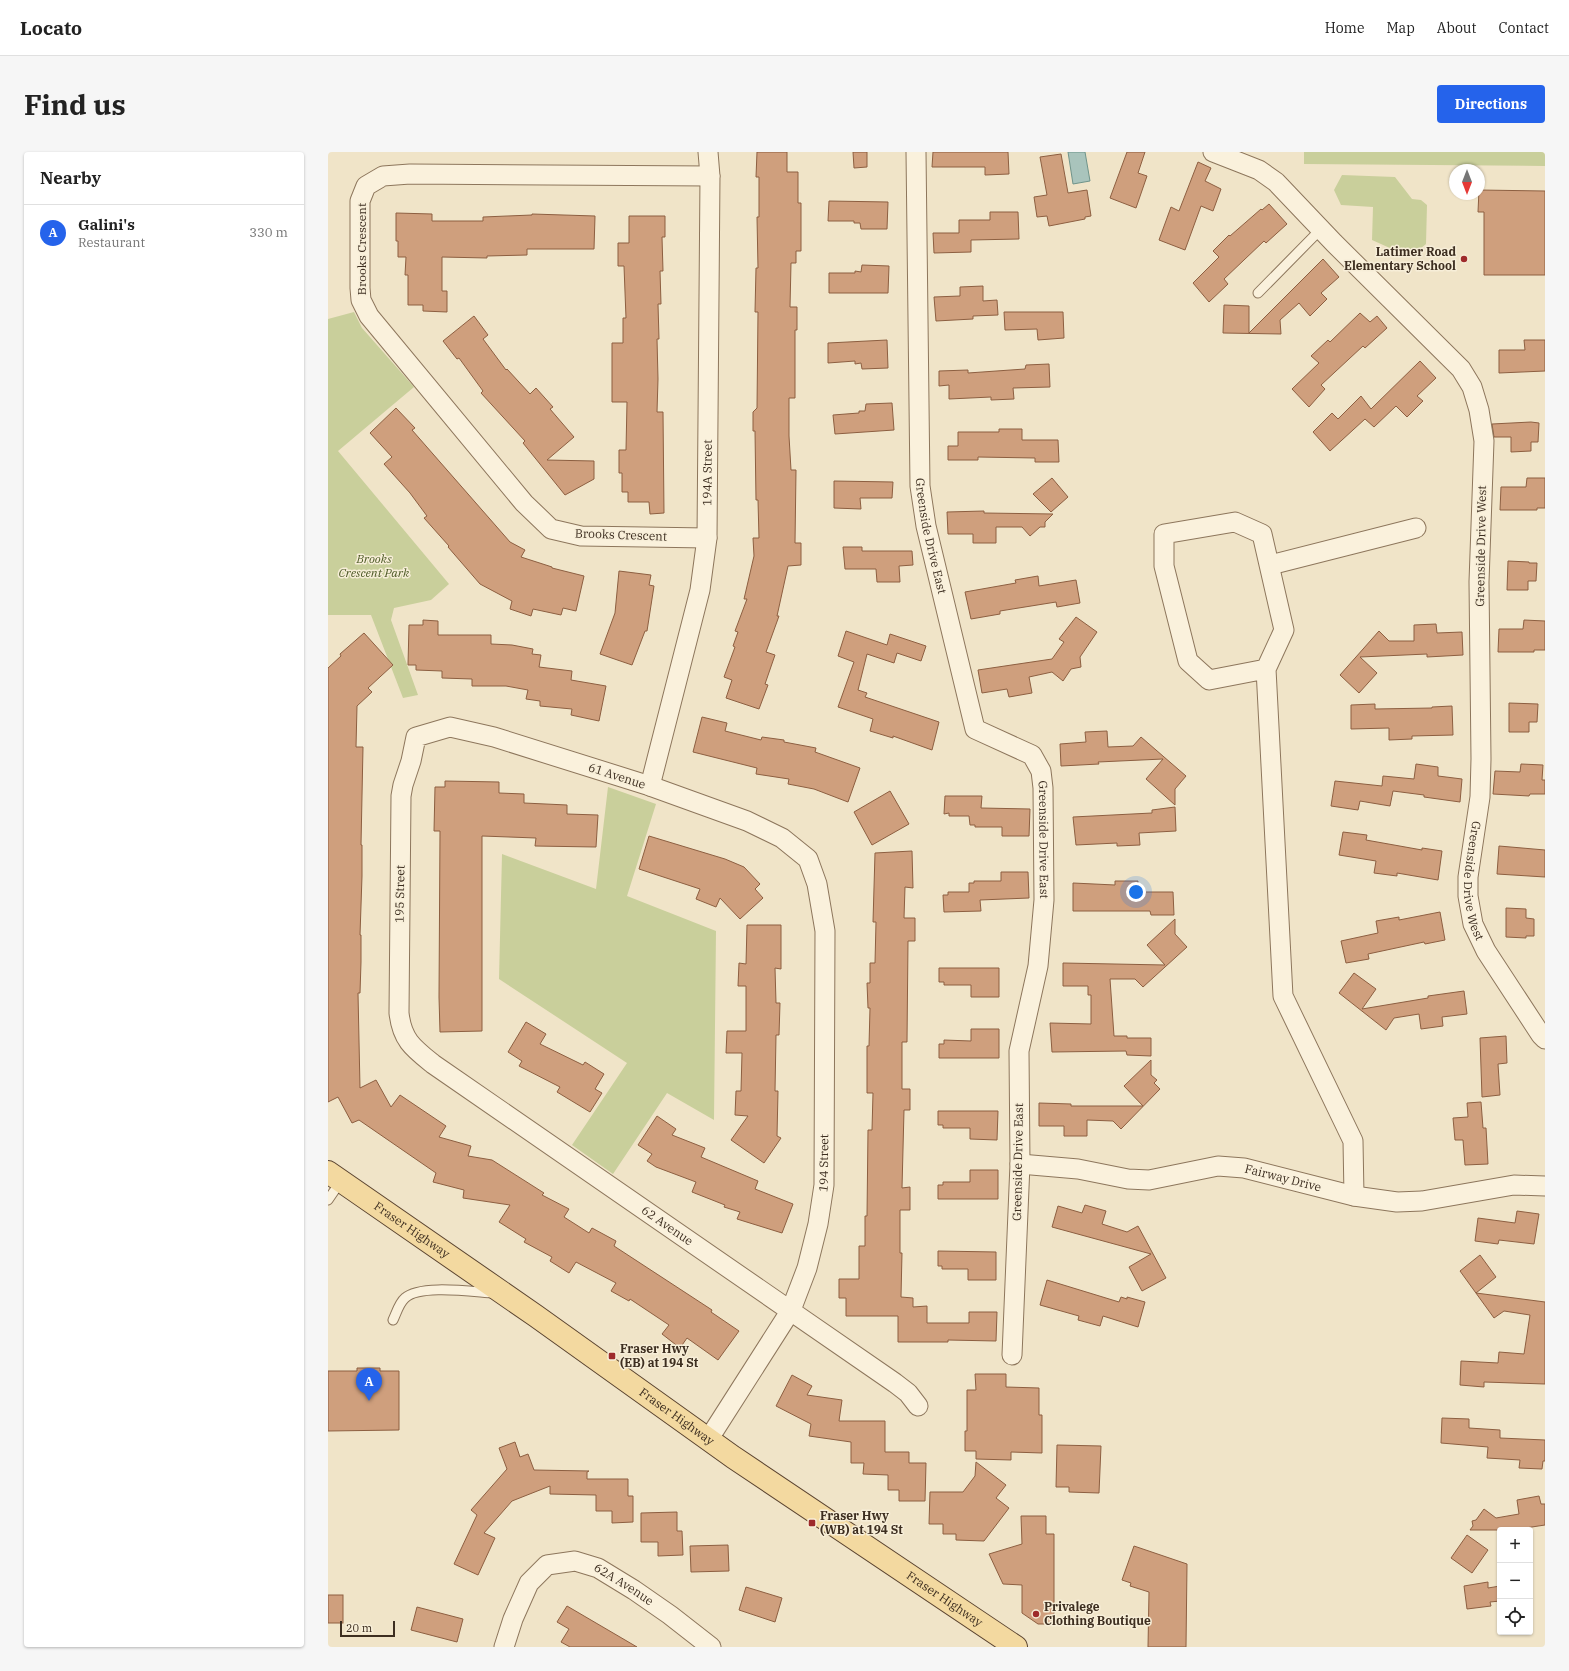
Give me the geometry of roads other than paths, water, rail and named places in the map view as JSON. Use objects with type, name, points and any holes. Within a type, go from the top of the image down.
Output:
[{"type":"main road","name":"Fraser Highway","points":[[332,1177],[504,1294],[708,1440],[1016,1647]]},
{"type":"street","name":"194A Street","points":[[650,786],[700,590],[707,538],[710,176],[708,152]]},
{"type":"street","name":"Greenside Drive East","points":[[916,152],[920,486],[926,526],[975,728],[1032,755],[1041,771],[1043,788],[1044,900],[1038,966],[1019,1051],[1020,1164],[1012,1355]]},
{"type":"street","name":"Greenside Drive West","points":[[1213,152],[1259,170],[1276,182],[1461,369],[1472,387],[1480,410],[1484,441],[1479,582],[1480,797],[1468,877],[1468,896],[1473,924],[1486,951],[1519,1003],[1545,1039]]},
{"type":"street","name":"Brooks Crescent","points":[[707,538],[581,536],[551,529],[524,503],[369,316],[361,300],[360,288],[360,202],[366,186],[383,176],[410,174],[710,176]]},
{"type":"street","points":[[1266,669],[1209,680],[1188,661],[1164,566],[1164,534],[1235,522],[1262,534],[1284,630],[1266,669],[1283,996],[1353,1142],[1354,1196]]},
{"type":"street","points":[[1270,565],[1416,528]]},
{"type":"street","name":"61 Avenue","points":[[416,736],[450,727],[494,737],[650,786],[747,821],[782,838],[808,859]]},
{"type":"street","name":"195 Street","points":[[413,1049],[405,1037],[400,1025],[399,1013],[401,796],[411,761],[416,736]]},
{"type":"street","name":"194 Street","points":[[708,1440],[791,1310],[811,1253],[818,1224],[824,1185],[825,931],[817,884],[808,859]]},
{"type":"street","name":"62 Avenue","points":[[413,1049],[791,1310],[908,1393],[918,1406]]},
{"type":"street","name":"Fairway Drive","points":[[1020,1164],[1078,1170],[1128,1179],[1149,1180],[1218,1166],[1244,1168],[1354,1196],[1403,1202],[1422,1201],[1514,1184],[1545,1186]]},
{"type":"street","name":"62A Avenue","points":[[504,1647],[513,1619],[529,1583],[547,1565],[575,1561],[598,1568],[670,1615],[711,1647]]},
{"type":"lane","points":[[1258,293],[1321,229]]},
{"type":"lane","points":[[328,1200],[332,1177]]},
{"type":"lane","points":[[392,1320],[405,1298],[421,1291],[443,1289],[504,1294]]},
{"type":"water","points":[[1068,152],[1085,152],[1090,181],[1073,184]]},
{"type":"place","name":"Latimer Road Elementary School","points":[[1464,259]]},
{"type":"place","name":"Fraser Hwy (EB) at 194 St","points":[[612,1356]]},
{"type":"place","name":"Galini's","points":[[369,1401]]},
{"type":"place","name":"Fraser Hwy (WB) at 194 St","points":[[812,1523]]},
{"type":"place","name":"Privalege Clothing Boutique","points":[[1036,1614]]},
{"type":"park label","name":"Brooks Crescent Park","points":[[374,566]]}]
